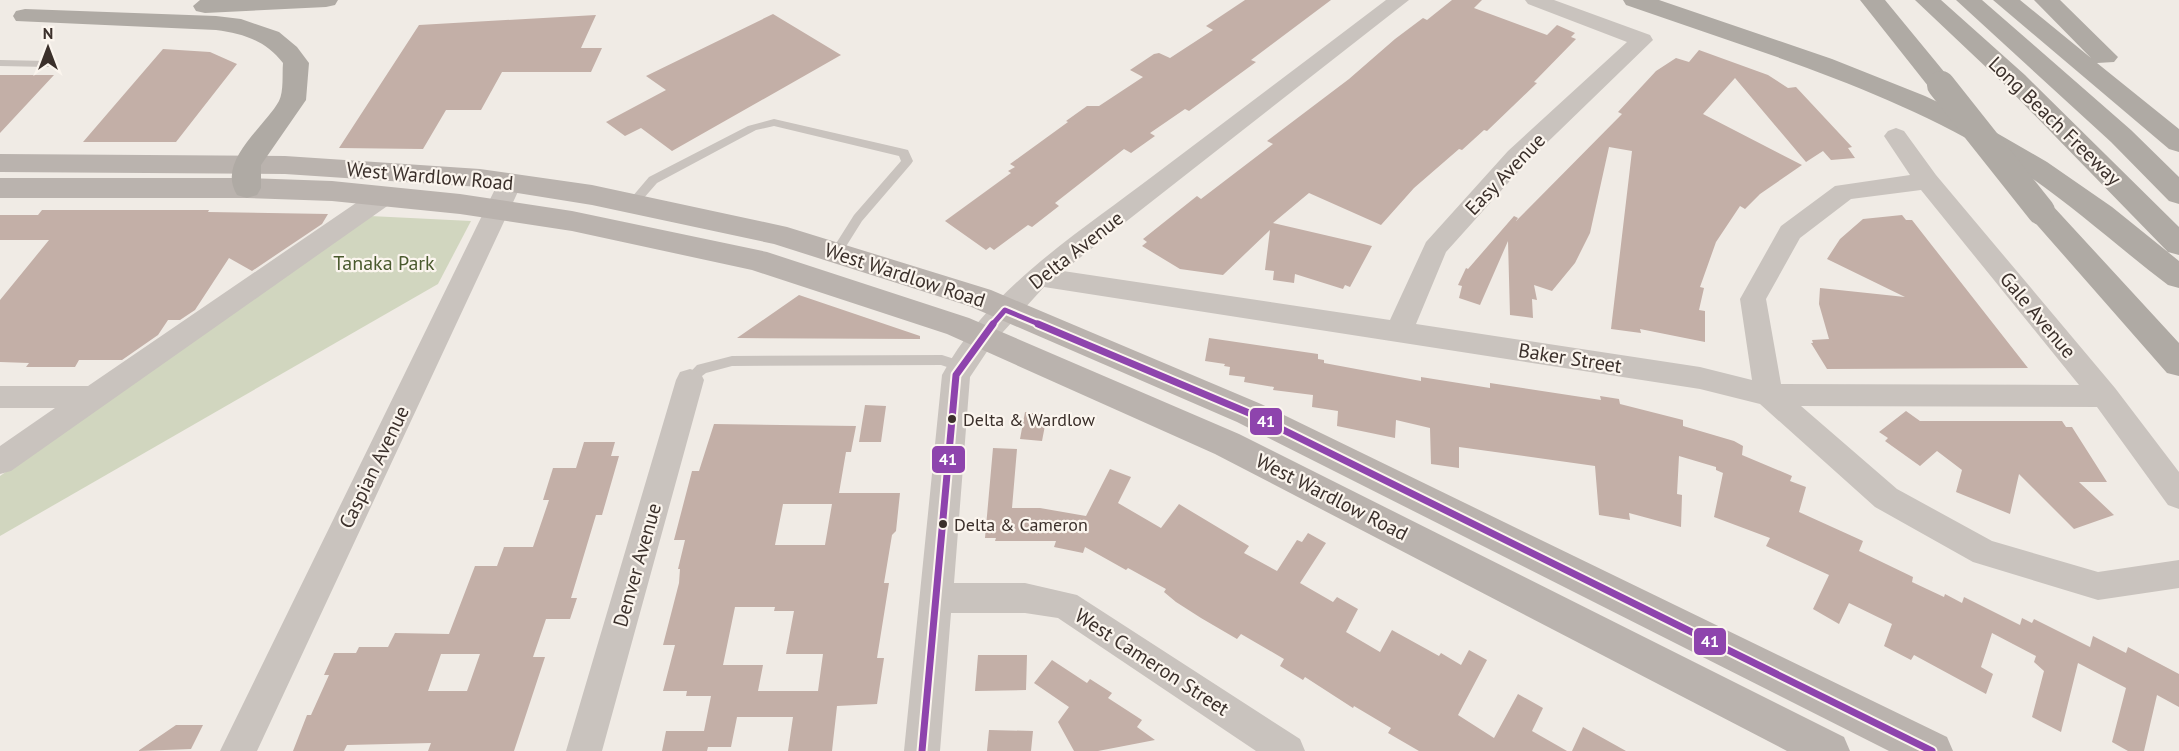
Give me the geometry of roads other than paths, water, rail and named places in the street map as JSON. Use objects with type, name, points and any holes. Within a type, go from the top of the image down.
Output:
[{"type":"highway","points":[[247,176],[284,115],[296,89],[296,63],[277,39],[259,31],[216,22],[14,16],[326,0]]},
{"type":"highway","points":[[1635,0],[1834,70],[1939,114],[2002,147],[2053,180],[2091,206],[2179,277]]},
{"type":"highway","points":[[1872,0],[2041,212],[2179,364]]},
{"type":"highway","name":"Long Beach Freeway","points":[[1927,0],[2024,89],[2179,245]]},
{"type":"highway","name":"Long Beach Freeway","points":[[1968,0],[2121,136],[2179,194]]},
{"type":"highway","points":[[2005,0],[2179,142]]},
{"type":"highway","points":[[2046,0],[2091,41],[2179,136]]},
{"type":"main road","name":"West Wardlow Road","points":[[0,164],[247,176],[384,196],[503,196],[632,204],[777,234],[980,298],[994,323],[1829,751]]},
{"type":"main road","name":"West Wardlow Road","points":[[0,188],[151,186],[247,176],[355,169],[503,196],[572,220],[756,260],[949,323],[994,323],[1248,413],[1932,751]]},
{"type":"street","name":"Delta Avenue","points":[[922,751],[956,375],[994,323],[1038,277],[1399,0]]},
{"type":"street","name":"Easy Avenue","points":[[1399,331],[1436,248],[1517,157],[1642,40],[1535,0]]},
{"type":"street","name":"Gale Avenue","points":[[1896,136],[1926,181],[2104,396],[2179,496]]},
{"type":"street","points":[[1926,181],[1844,192],[1790,232],[1753,299],[1769,395],[1886,498],[1984,552],[2098,586],[2179,574]]},
{"type":"street","points":[[0,462],[384,196]]},
{"type":"street","name":"Caspian Avenue","points":[[238,751],[503,196]]},
{"type":"street","name":"Baker Street","points":[[1038,277],[1700,378],[1769,395],[2104,396]]},
{"type":"street","name":"Denver Avenue","points":[[584,751],[690,380]]},
{"type":"street","points":[[0,397],[94,397]]},
{"type":"street","name":"West Cameron Street","points":[[936,598],[1025,598],[1065,605],[1287,751]]},
{"type":"lane","points":[[0,63],[48,64]]},
{"type":"lane","points":[[632,204],[653,180],[752,128],[774,122],[904,153],[907,160],[858,218],[836,253]]},
{"type":"lane","points":[[690,380],[702,369],[732,361],[942,360],[962,367]]},
{"type":"place","name":"Delta & Wardlow","points":[[952,419]]},
{"type":"place","name":"Delta & Cameron","points":[[943,524]]},
{"type":"park label","name":"Tanaka Park","points":[[384,263]]}]
